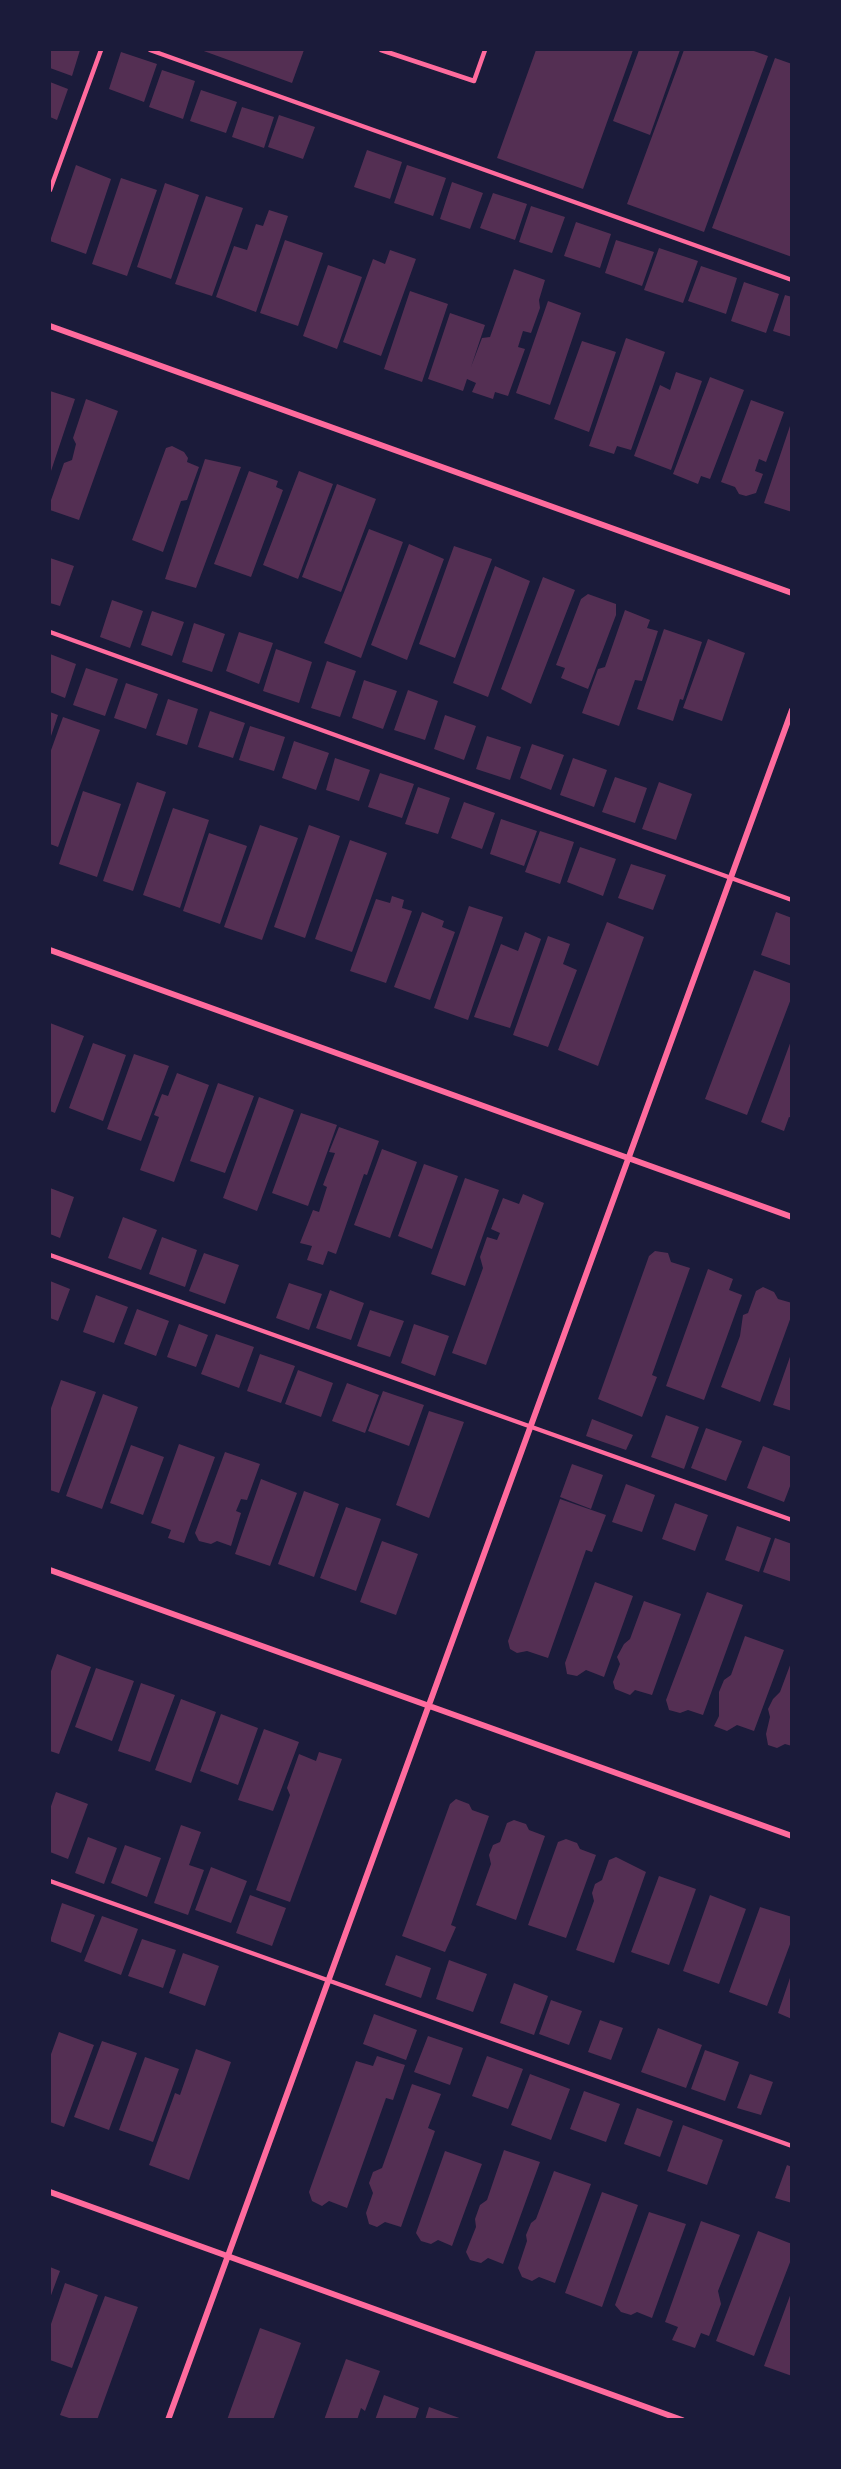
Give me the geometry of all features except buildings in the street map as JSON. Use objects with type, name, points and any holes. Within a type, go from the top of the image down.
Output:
[{"type":"street","points":[[50,326],[792,593]]},
{"type":"street","points":[[168,2420],[792,710]]},
{"type":"street","points":[[50,950],[792,1217]]},
{"type":"street","points":[[50,1570],[792,1836]]},
{"type":"street","points":[[50,2192],[682,2420]]},
{"type":"lane","points":[[50,190],[101,50]]},
{"type":"lane","points":[[150,50],[792,280]]},
{"type":"lane","points":[[381,50],[474,81],[485,50]]},
{"type":"lane","points":[[50,632],[792,900]]},
{"type":"lane","points":[[50,1255],[792,1520]]},
{"type":"lane","points":[[50,1881],[792,2146]]}]
